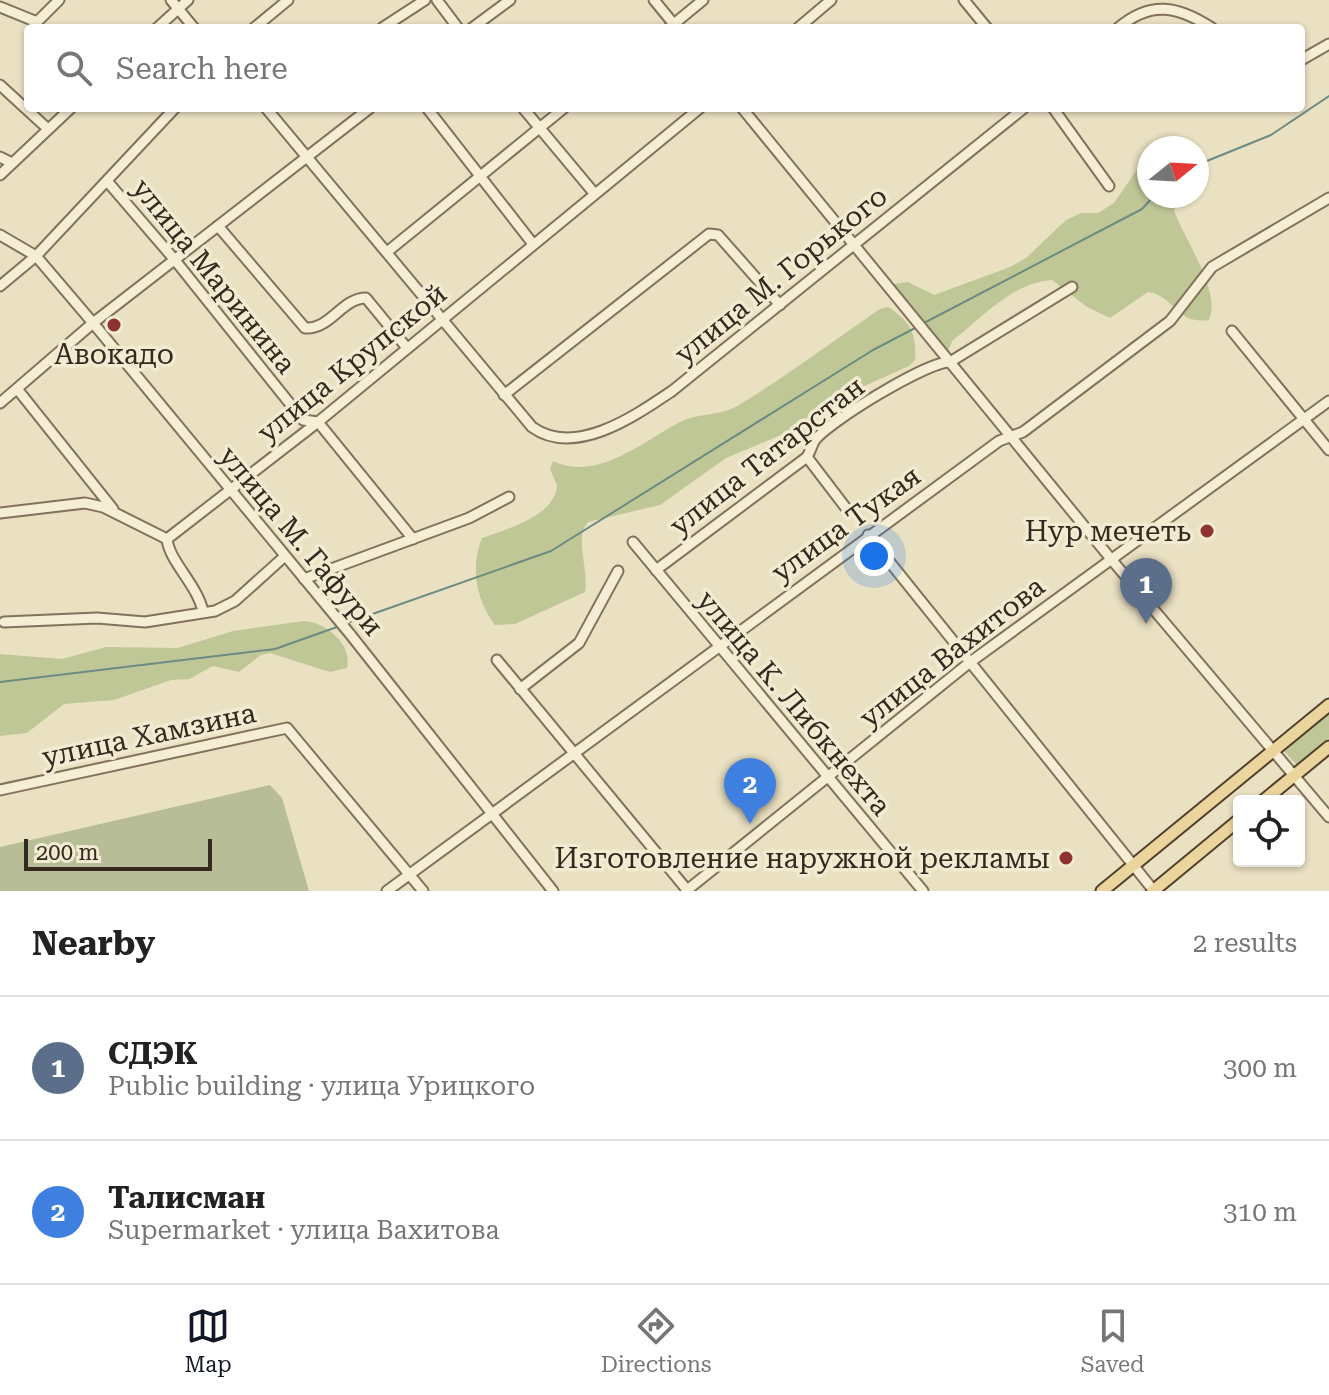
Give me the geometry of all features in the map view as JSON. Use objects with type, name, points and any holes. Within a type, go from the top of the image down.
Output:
[{"type":"main road","points":[[1102,891],[1329,705]]},
{"type":"main road","points":[[1270,795],[1329,747]]},
{"type":"main road","points":[[1154,891],[1233,825]]},
{"type":"street","points":[[0,7],[37,22],[59,0]]},
{"type":"street","points":[[171,0],[191,24]]},
{"type":"street","points":[[161,24],[188,0]]},
{"type":"street","points":[[259,24],[288,0]]},
{"type":"street","points":[[388,24],[425,0]]},
{"type":"street","points":[[437,0],[455,24]]},
{"type":"street","points":[[477,24],[510,0]]},
{"type":"street","points":[[654,0],[671,24]]},
{"type":"street","points":[[676,24],[703,0]]},
{"type":"street","points":[[803,24],[831,0]]},
{"type":"street","points":[[964,0],[984,24]]},
{"type":"street","points":[[1123,24],[1135,14],[1162,8],[1186,12],[1206,24]]},
{"type":"street","points":[[1305,58],[1329,44]]},
{"type":"street","points":[[0,85],[24,107]]},
{"type":"street","points":[[29,112],[48,129]]},
{"type":"street","points":[[0,175],[67,112]]},
{"type":"street","points":[[0,286],[36,256],[171,112]]},
{"type":"street","points":[[271,112],[305,157],[504,395],[709,234],[718,235],[780,305]]},
{"type":"street","points":[[0,403],[93,323],[365,112]]},
{"type":"street","points":[[430,112],[533,244]]},
{"type":"street","points":[[526,112],[594,193]]},
{"type":"street","points":[[387,252],[559,112]]},
{"type":"street","name":"улица Крупской","points":[[167,539],[318,422],[695,112]]},
{"type":"street","points":[[745,112],[1111,559],[1329,817]]},
{"type":"street","name":"улица М. Горького","points":[[504,395],[532,427],[548,436],[562,439],[631,417],[672,391],[1019,112]]},
{"type":"street","points":[[1056,112],[1109,186]]},
{"type":"street","points":[[0,157],[12,163]]},
{"type":"street","name":"улица Маринина","points":[[107,181],[303,420],[318,422],[413,539]]},
{"type":"street","name":"улица Тукая","points":[[387,891],[868,535],[1010,434],[1023,432],[1170,321],[1212,267],[1329,198]]},
{"type":"street","points":[[218,226],[305,328],[318,326],[355,299],[366,298],[407,348]]},
{"type":"street","name":"улица М. Гафури","points":[[0,235],[36,256],[93,323],[350,634],[553,891]]},
{"type":"street","name":"улица Татарстан","points":[[656,570],[807,457],[816,439],[889,388],[938,361],[950,362],[1072,287]]},
{"type":"street","points":[[1232,331],[1329,450]]},
{"type":"street","points":[[18,390],[116,513]]},
{"type":"street","name":"улица Вахитова","points":[[687,891],[969,663],[1329,401]]},
{"type":"street","points":[[807,457],[849,512]]},
{"type":"street","points":[[304,579],[469,518],[509,497]]},
{"type":"street","points":[[0,513],[47,510],[77,502],[116,513],[167,539],[171,556],[193,583],[203,611]]},
{"type":"street","points":[[868,535],[1154,891]]},
{"type":"street","name":"улица К. Либкнехта","points":[[633,542],[923,891]]},
{"type":"street","points":[[4,622],[97,618],[145,622],[215,611],[235,601],[285,556]]},
{"type":"street","points":[[520,689],[579,643],[618,571]]},
{"type":"street","points":[[497,660],[687,891]]},
{"type":"street","name":"улица Хамзина","points":[[0,790],[287,728],[423,891]]},
{"type":"green space","points":[[1137,169],[1137,208],[1175,208],[1206,281],[1212,308],[1209,320],[1189,318],[1164,298],[1148,292],[1110,318],[1087,307],[1052,280],[1024,287],[999,302],[953,340],[948,350],[894,284],[908,282],[934,295],[1010,267],[1026,258],[1066,220],[1081,213],[1098,213],[1114,203]]},
{"type":"green space","points":[[888,307],[907,323],[913,335],[915,360],[909,366],[833,400],[788,432],[726,458],[660,505],[588,522],[582,536],[585,592],[515,624],[495,625],[479,594],[476,572],[478,549],[482,538],[528,520],[548,505],[557,485],[550,469],[553,461],[586,467],[602,463],[635,449],[680,422],[732,409],[880,309]]},
{"type":"green space","points":[[304,621],[321,626],[336,636],[346,651],[347,668],[330,672],[270,653],[261,655],[239,672],[213,666],[189,679],[171,680],[114,700],[64,704],[27,733],[0,736],[0,654],[62,659],[106,647],[178,648],[233,631]]},
{"type":"green space","points":[[1329,715],[1329,738],[1297,765],[1284,751]]},
{"type":"green space","points":[[270,785],[282,798],[309,891],[0,891],[0,847]]},
{"type":"waterway","points":[[1209,160],[1271,135],[1329,96]]},
{"type":"waterway","points":[[922,324],[1143,208]]},
{"type":"waterway","points":[[347,623],[551,551],[873,350],[917,327]]},
{"type":"waterway","points":[[0,682],[275,649],[337,627]]},
{"type":"place","name":"Авокадо","points":[[114,325]]},
{"type":"place","name":"Нур мечеть","points":[[1207,531]]},
{"type":"place","name":"СДЭК","points":[[1146,624]]},
{"type":"place","name":"Талисман","points":[[750,824]]},
{"type":"place","name":"Изготовление наружной рекламы","points":[[1066,858]]}]
